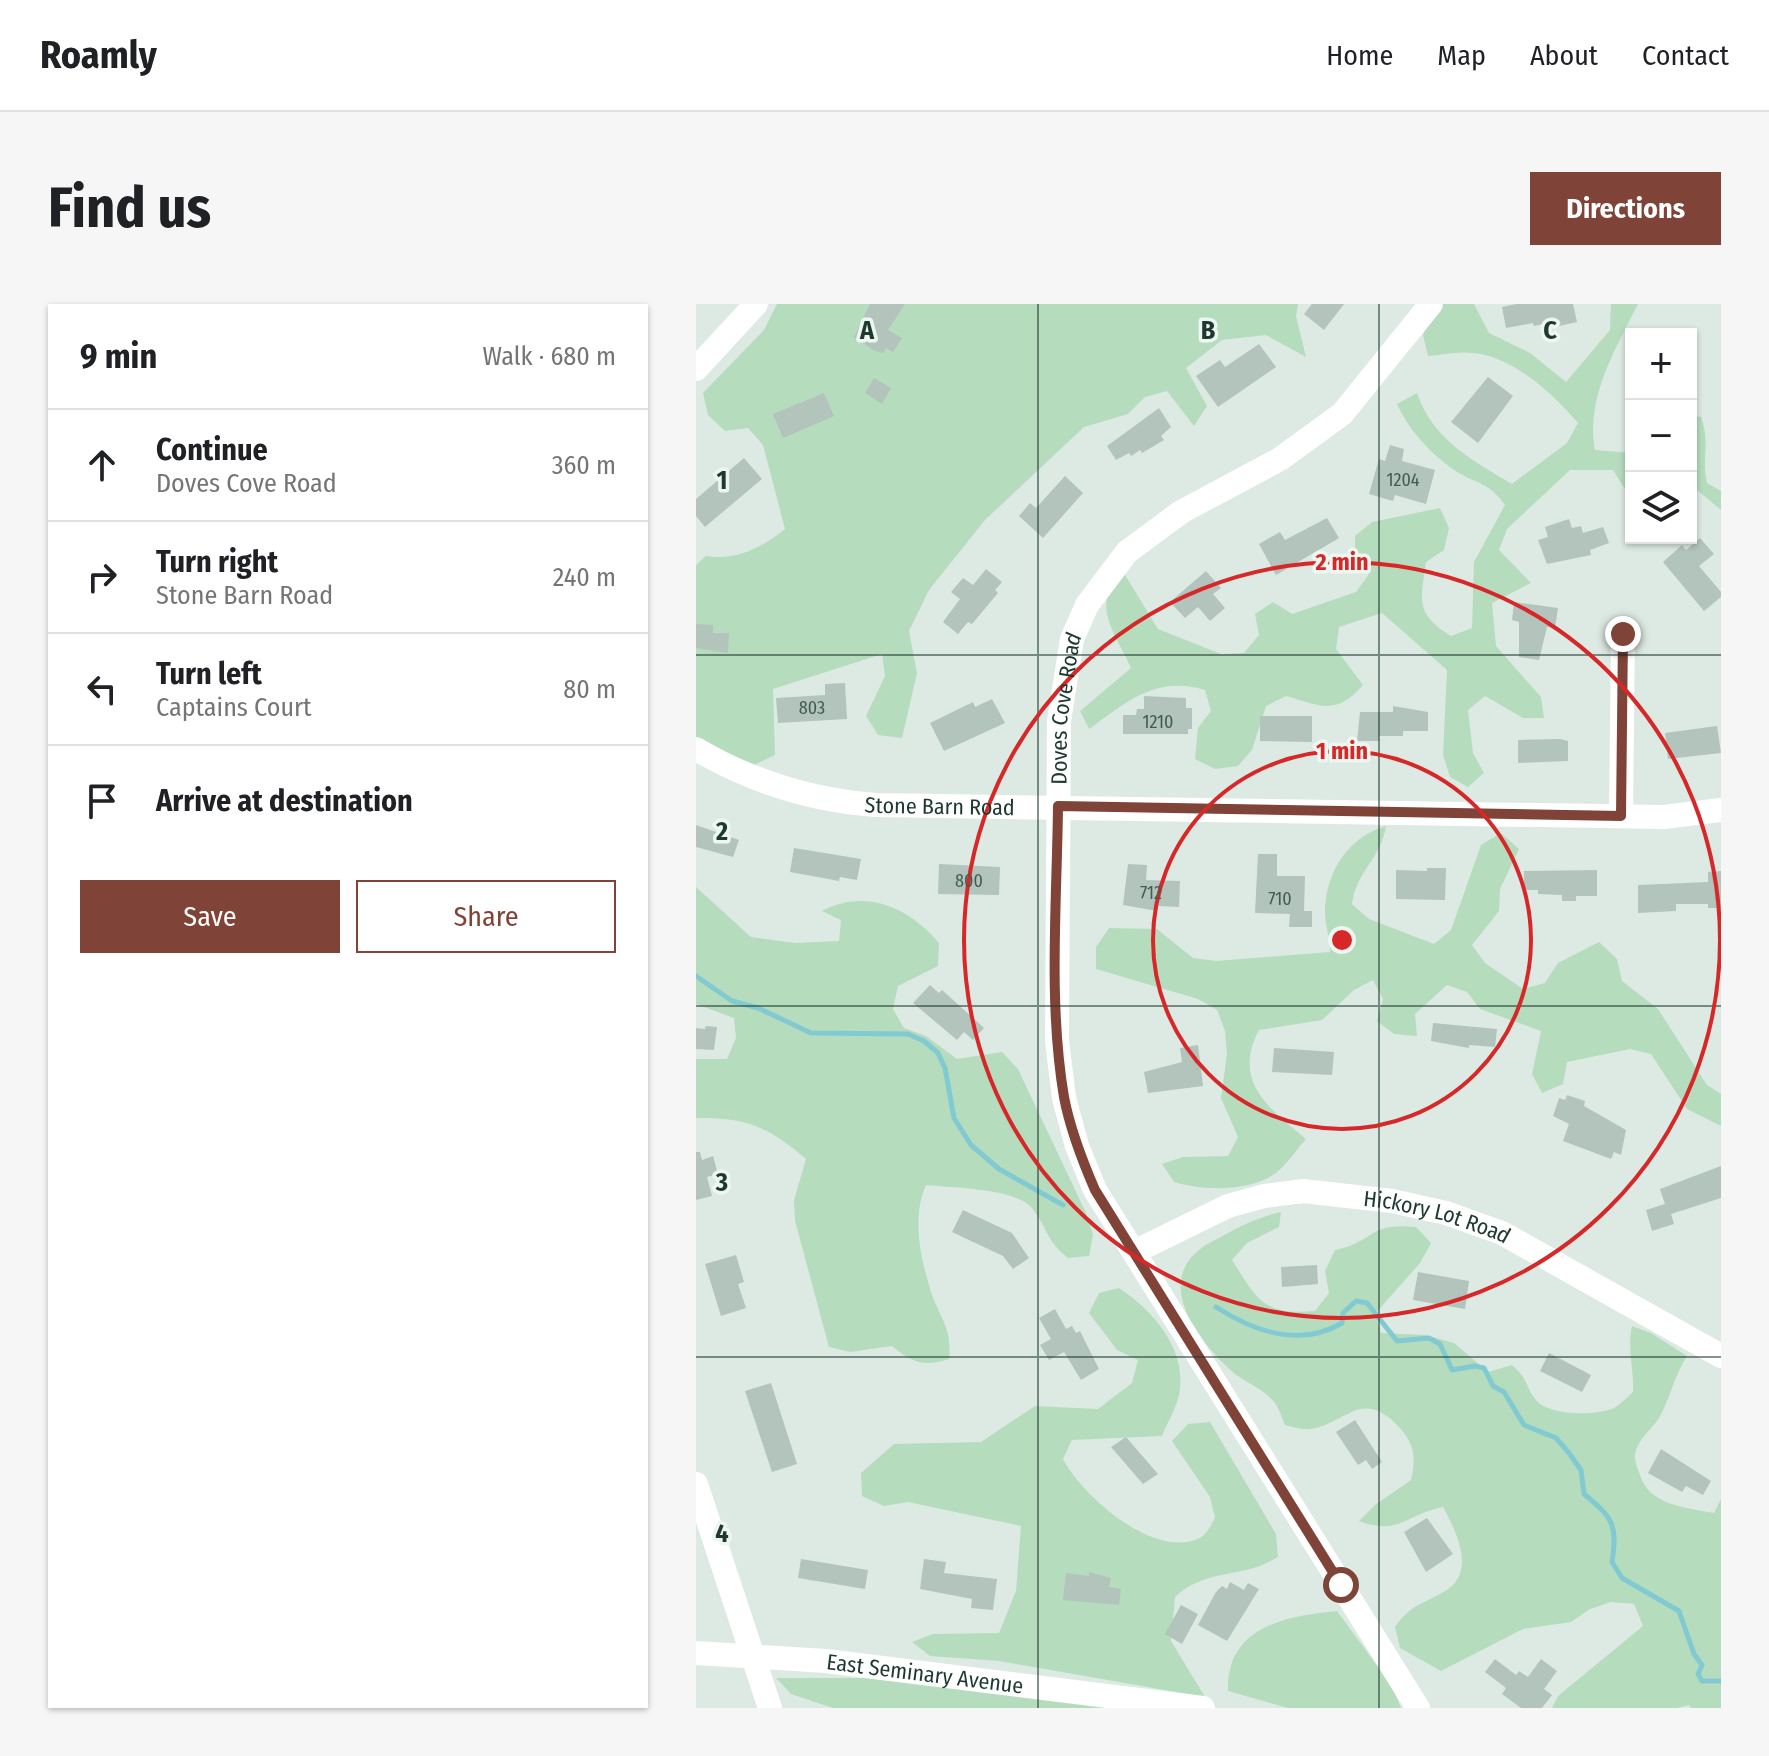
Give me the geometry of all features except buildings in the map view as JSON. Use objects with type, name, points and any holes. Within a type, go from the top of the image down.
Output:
[{"type":"street","points":[[696,369],[756,304]]},
{"type":"street","name":"Doves Cove Road","points":[[1418,1708],[1095,1190],[1077,1146],[1064,1098],[1056,993],[1058,806],[1064,675],[1072,639],[1105,578],[1151,532],[1280,459],[1342,414],[1431,304]]},
{"type":"street","points":[[1621,816],[1623,634]]},
{"type":"street","name":"Stone Barn Road","points":[[696,749],[778,787],[832,800],[875,805],[1621,816],[1685,816],[1721,810]]},
{"type":"street","name":"Hickory Lot Road","points":[[1134,1252],[1228,1206],[1264,1196],[1303,1191],[1392,1201],[1472,1222],[1523,1243],[1720,1354]]},
{"type":"street","points":[[696,1484],[770,1708]]},
{"type":"street","name":"East Seminary Avenue","points":[[696,1653],[752,1654],[1203,1708]]},
{"type":"green space","points":[[777,304],[1298,304],[1296,316],[1306,357],[1266,335],[1222,340],[1186,368],[1207,406],[1194,426],[1167,391],[1145,397],[1128,414],[1084,427],[985,520],[929,590],[909,631],[917,673],[902,738],[878,735],[866,716],[885,676],[882,654],[773,689],[775,755],[754,765],[696,743],[696,565],[706,556],[728,557],[748,552],[785,529],[763,445],[748,428],[725,431],[708,415],[703,393],[764,330]]},
{"type":"green space","points":[[1435,304],[1474,304],[1489,333],[1530,353],[1566,382],[1610,330],[1611,304],[1638,304],[1604,374],[1594,412],[1595,450],[1625,452],[1625,489],[1613,470],[1570,470],[1507,529],[1499,550],[1531,583],[1492,603],[1496,646],[1541,697],[1544,718],[1523,718],[1485,696],[1468,710],[1473,753],[1484,773],[1468,787],[1450,777],[1443,755],[1447,670],[1382,613],[1339,627],[1336,649],[1363,685],[1336,705],[1319,705],[1286,696],[1266,706],[1252,750],[1238,766],[1215,769],[1195,759],[1198,728],[1211,711],[1205,690],[1187,686],[1156,689],[1129,701],[1089,729],[1080,711],[1131,668],[1112,630],[1106,607],[1113,583],[1122,570],[1158,629],[1221,654],[1244,653],[1259,635],[1255,614],[1273,602],[1292,614],[1356,592],[1369,574],[1355,557],[1355,536],[1372,522],[1440,508],[1449,528],[1444,550],[1426,562],[1423,605],[1431,620],[1451,636],[1472,628],[1474,562],[1505,505],[1488,488],[1454,470],[1437,456],[1414,432],[1397,404],[1417,393],[1433,424],[1444,436],[1469,457],[1512,484],[1567,443],[1578,423],[1557,400],[1517,369],[1487,356],[1467,353],[1428,356],[1423,335]]},
{"type":"green space","points":[[1697,416],[1701,417],[1705,435],[1707,483],[1721,491],[1721,510],[1697,490]]},
{"type":"green space","points":[[1386,826],[1379,847],[1358,883],[1352,904],[1369,919],[1434,944],[1451,930],[1481,845],[1501,833],[1519,849],[1500,889],[1499,911],[1472,945],[1485,963],[1523,989],[1545,983],[1558,963],[1599,942],[1617,959],[1622,981],[1658,1009],[1707,1085],[1721,1094],[1721,1126],[1687,1109],[1651,1054],[1630,1049],[1567,1062],[1563,1084],[1542,1093],[1532,1074],[1541,1031],[1480,1009],[1467,992],[1447,985],[1415,1014],[1417,1036],[1394,1034],[1377,1021],[1383,999],[1373,980],[1354,990],[1322,1020],[1259,1030],[1252,1048],[1252,1079],[1267,1104],[1306,1139],[1281,1168],[1267,1179],[1227,1188],[1174,1182],[1162,1164],[1183,1157],[1228,1156],[1238,1137],[1221,1098],[1227,1054],[1225,1031],[1217,1010],[1198,999],[1096,969],[1096,947],[1109,928],[1157,929],[1193,958],[1216,961],[1330,952],[1325,907],[1336,868],[1351,846]]},
{"type":"green space","points":[[696,887],[751,937],[795,943],[839,941],[841,920],[822,911],[854,901],[885,905],[900,911],[927,930],[939,943],[938,966],[898,986],[893,1009],[904,1028],[926,1036],[957,1059],[1002,1052],[1018,1069],[1086,1213],[1093,1234],[1089,1256],[1068,1258],[1055,1246],[1031,1207],[1011,1196],[926,1185],[919,1212],[919,1240],[932,1295],[948,1332],[949,1359],[919,1362],[892,1346],[850,1352],[829,1347],[795,1221],[794,1200],[806,1159],[756,1126],[729,1119],[696,1118],[696,1059],[727,1059],[736,1038],[734,1018],[696,1004]]},
{"type":"green space","points":[[1281,1212],[1279,1227],[1247,1243],[1232,1260],[1264,1302],[1284,1310],[1315,1311],[1329,1293],[1325,1271],[1335,1250],[1348,1247],[1388,1227],[1416,1227],[1431,1243],[1420,1263],[1375,1314],[1381,1333],[1425,1335],[1454,1343],[1488,1372],[1512,1365],[1522,1375],[1536,1400],[1551,1409],[1573,1413],[1606,1411],[1633,1392],[1632,1326],[1651,1333],[1687,1356],[1663,1411],[1639,1444],[1635,1458],[1650,1492],[1669,1503],[1714,1513],[1721,1499],[1721,1708],[1691,1708],[1689,1705],[1677,1708],[1552,1708],[1558,1696],[1643,1626],[1634,1604],[1611,1602],[1590,1609],[1571,1622],[1523,1629],[1441,1671],[1400,1648],[1395,1627],[1412,1609],[1455,1583],[1462,1562],[1458,1539],[1443,1507],[1394,1525],[1359,1521],[1375,1505],[1411,1480],[1414,1465],[1409,1440],[1400,1428],[1375,1410],[1354,1411],[1310,1429],[1285,1425],[1271,1398],[1235,1374],[1206,1344],[1185,1308],[1181,1289],[1183,1271],[1193,1255],[1238,1228]]},
{"type":"green space","points":[[1119,1288],[1144,1308],[1166,1334],[1178,1363],[1178,1400],[1162,1436],[1072,1440],[1063,1459],[1103,1506],[1142,1533],[1162,1540],[1182,1542],[1200,1538],[1215,1518],[1210,1497],[1172,1441],[1188,1424],[1210,1422],[1276,1534],[1278,1557],[1251,1569],[1199,1581],[1175,1597],[1171,1641],[1205,1697],[999,1661],[930,1656],[912,1642],[933,1634],[999,1633],[1016,1591],[1021,1526],[908,1502],[884,1506],[862,1496],[861,1473],[894,1444],[981,1442],[1035,1406],[1098,1409],[1132,1383],[1138,1360],[1117,1350],[1089,1313],[1099,1293]]},
{"type":"green space","points":[[1337,1611],[1392,1686],[1401,1708],[1288,1708],[1228,1691],[1230,1669],[1237,1652],[1248,1639],[1279,1622]]},
{"type":"green space","points":[[776,1678],[866,1678],[1123,1708],[833,1708],[791,1694]]},
{"type":"waterway","points":[[696,976],[732,1001],[758,1008],[811,1033],[908,1034],[924,1041],[938,1053],[945,1068],[954,1118],[971,1145],[999,1169],[1063,1205]]},
{"type":"waterway","points":[[1216,1307],[1261,1329],[1293,1335],[1326,1330],[1342,1323],[1343,1313],[1356,1301],[1367,1303],[1397,1341],[1429,1338],[1440,1344],[1452,1370],[1475,1366],[1484,1368],[1493,1386],[1504,1392],[1524,1425],[1556,1438],[1581,1470],[1584,1494],[1611,1522],[1614,1539],[1612,1562],[1622,1578],[1679,1611],[1694,1654],[1702,1665],[1698,1674],[1702,1681],[1721,1681]]},
{"type":"route","points":[[1341,1585],[1095,1190],[1077,1146],[1064,1098],[1057,1041],[1058,806],[1621,816],[1623,634]]}]
